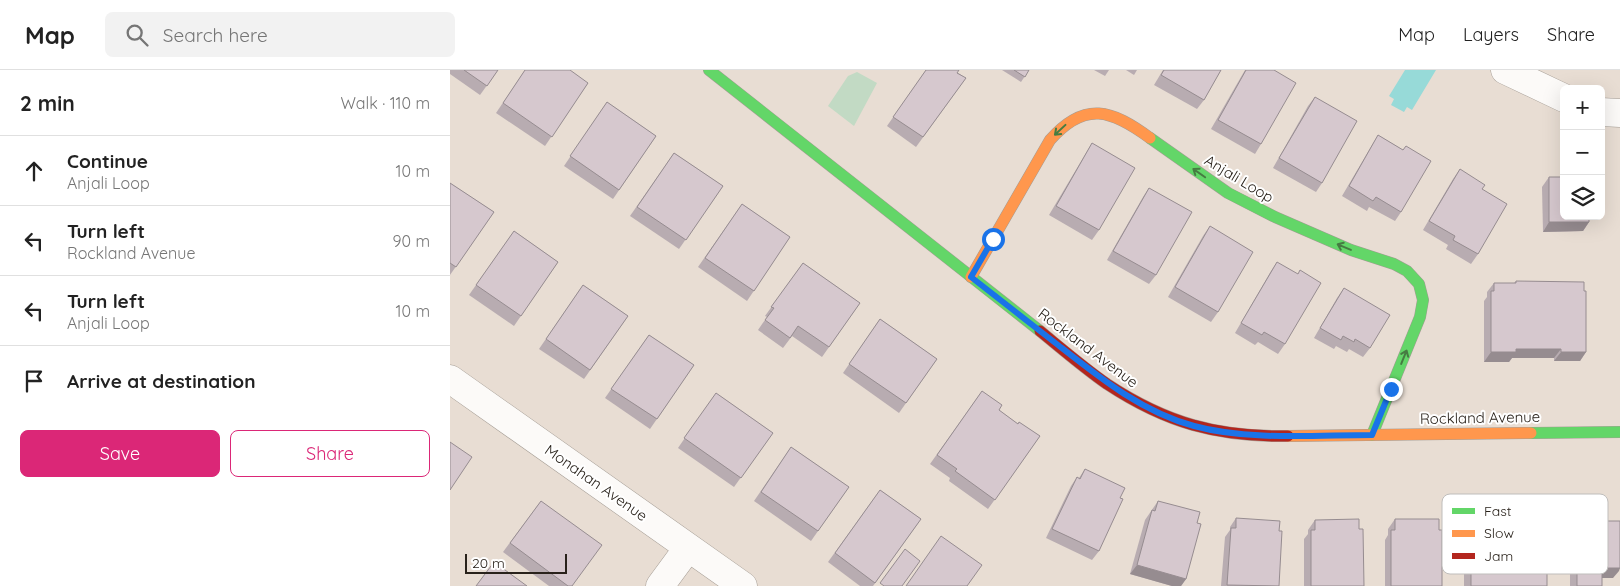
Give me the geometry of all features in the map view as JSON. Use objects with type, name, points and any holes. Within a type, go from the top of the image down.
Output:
[{"type":"street","name":"Rockland Avenue","points":[[709,70],[1106,383],[1134,401],[1165,415],[1194,426],[1278,436],[1620,432]]},
{"type":"street","points":[[1505,70],[1560,96]]},
{"type":"street","points":[[1605,112],[1620,113]]},
{"type":"street","name":"Anjali Loop","points":[[971,277],[1050,140],[1062,126],[1077,117],[1093,113],[1112,115],[1132,124],[1228,194],[1334,243],[1394,264],[1407,271],[1419,284],[1423,300],[1420,317],[1372,435]]},
{"type":"street","name":"Monahan Avenue","points":[[450,379],[743,586]]},
{"type":"street","points":[[660,586],[688,548]]},
{"type":"green space","points":[[857,72],[877,83],[854,126],[828,106],[848,76]]},
{"type":"water","points":[[1405,70],[1436,70],[1412,110],[1407,107],[1404,112],[1391,105],[1394,99],[1389,96]]},
{"type":"building","points":[[464,70],[498,70],[487,86]]},
{"type":"building","points":[[525,70],[570,70],[588,83],[552,137],[503,103]]},
{"type":"building","points":[[926,70],[959,70],[957,73],[966,78],[923,137],[893,117]]},
{"type":"building","points":[[1014,70],[1029,70],[1025,77]]},
{"type":"building","points":[[1164,70],[1221,70],[1204,100],[1161,75]]},
{"type":"building","points":[[1246,70],[1274,70],[1296,83],[1261,144],[1218,120]]},
{"type":"building","points":[[1315,97],[1357,121],[1322,183],[1279,158]]},
{"type":"building","points":[[607,102],[656,136],[619,190],[570,156]]},
{"type":"building","points":[[1378,135],[1403,150],[1406,146],[1431,161],[1401,212],[1376,197],[1373,201],[1349,186]]},
{"type":"building","points":[[1092,143],[1135,168],[1099,230],[1056,206]]},
{"type":"building","points":[[674,153],[723,186],[686,240],[637,207]]},
{"type":"building","points":[[1460,169],[1485,185],[1482,189],[1507,204],[1478,254],[1453,240],[1455,236],[1429,221]]},
{"type":"building","points":[[1549,177],[1560,177],[1560,220],[1589,220],[1589,222],[1549,222]]},
{"type":"building","points":[[450,183],[494,212],[456,267],[450,263]]},
{"type":"building","points":[[1149,188],[1192,212],[1156,275],[1113,251]]},
{"type":"building","points":[[742,204],[790,237],[754,291],[705,258]]},
{"type":"building","points":[[1210,226],[1253,252],[1218,312],[1175,287]]},
{"type":"building","points":[[514,231],[558,262],[521,316],[476,285]]},
{"type":"building","points":[[1277,262],[1298,274],[1300,270],[1321,283],[1285,344],[1264,332],[1262,335],[1241,323]]},
{"type":"building","points":[[803,263],[860,303],[829,347],[798,326],[790,338],[765,320],[774,308],[771,307]]},
{"type":"building","points":[[1516,281],[1584,282],[1584,291],[1586,291],[1586,352],[1561,352],[1561,349],[1516,349],[1516,352],[1491,352],[1491,291],[1494,291],[1494,283],[1516,283]]},
{"type":"building","points":[[583,285],[628,316],[590,370],[546,339]]},
{"type":"building","points":[[1344,288],[1390,315],[1370,348],[1355,339],[1354,342],[1343,336],[1341,340],[1320,328]]},
{"type":"building","points":[[880,319],[937,359],[906,403],[849,364]]},
{"type":"building","points":[[649,335],[694,365],[657,419],[611,389]]},
{"type":"building","points":[[982,391],[1002,405],[999,410],[1018,424],[1019,422],[1040,436],[995,500],[955,471],[957,469],[937,455]]},
{"type":"building","points":[[716,393],[773,433],[741,478],[684,438]]},
{"type":"building","points":[[450,442],[472,457],[450,490]]},
{"type":"building","points":[[791,447],[849,487],[818,531],[761,492]]},
{"type":"building","points":[[1085,469],[1125,488],[1120,498],[1123,499],[1099,551],[1052,529],[1077,477],[1080,479]]},
{"type":"building","points":[[880,490],[921,519],[875,583],[835,553]]},
{"type":"building","points":[[541,501],[602,545],[572,586],[568,586],[510,543]]},
{"type":"building","points":[[1158,501],[1200,512],[1197,523],[1201,524],[1186,579],[1137,565],[1152,510],[1155,511]]},
{"type":"building","points":[[1236,518],[1280,521],[1279,531],[1282,531],[1279,586],[1227,585],[1231,528],[1236,528]]},
{"type":"building","points":[[1359,519],[1359,529],[1363,529],[1364,586],[1311,586],[1311,530],[1315,530],[1315,520]]},
{"type":"building","points":[[1395,519],[1439,519],[1439,530],[1442,530],[1442,586],[1391,586],[1391,530],[1395,530]]},
{"type":"building","points":[[1608,521],[1620,521],[1620,568],[1608,568]]},
{"type":"building","points":[[941,536],[982,565],[967,586],[906,586]]},
{"type":"building","points":[[905,549],[920,561],[902,586],[884,586],[880,583]]},
{"type":"building","points":[[494,562],[527,586],[476,586]]},
{"type":"building","points":[[1471,574],[1547,574],[1547,586],[1471,586]]},
{"type":"building","points":[[1577,574],[1602,574],[1602,586],[1577,586]]},
{"type":"traffic: fast","points":[[709,70],[1040,331]]},
{"type":"traffic: fast","points":[[1150,138],[1228,193],[1275,217],[1351,250],[1394,264],[1407,271],[1419,284],[1423,300],[1420,317],[1372,435]]},
{"type":"traffic: fast","points":[[1531,433],[1620,432]]},
{"type":"traffic: slow","points":[[971,277],[1050,140],[1063,127],[1087,114],[1099,114],[1123,121],[1150,138]]},
{"type":"traffic: slow","points":[[1288,436],[1531,433]]},
{"type":"traffic: jam","points":[[1040,331],[1107,384],[1150,409],[1171,418],[1193,425],[1238,434],[1288,436]]},
{"type":"route","points":[[993,239],[971,277],[1106,383],[1134,401],[1194,426],[1278,436],[1372,435],[1391,389]]}]
